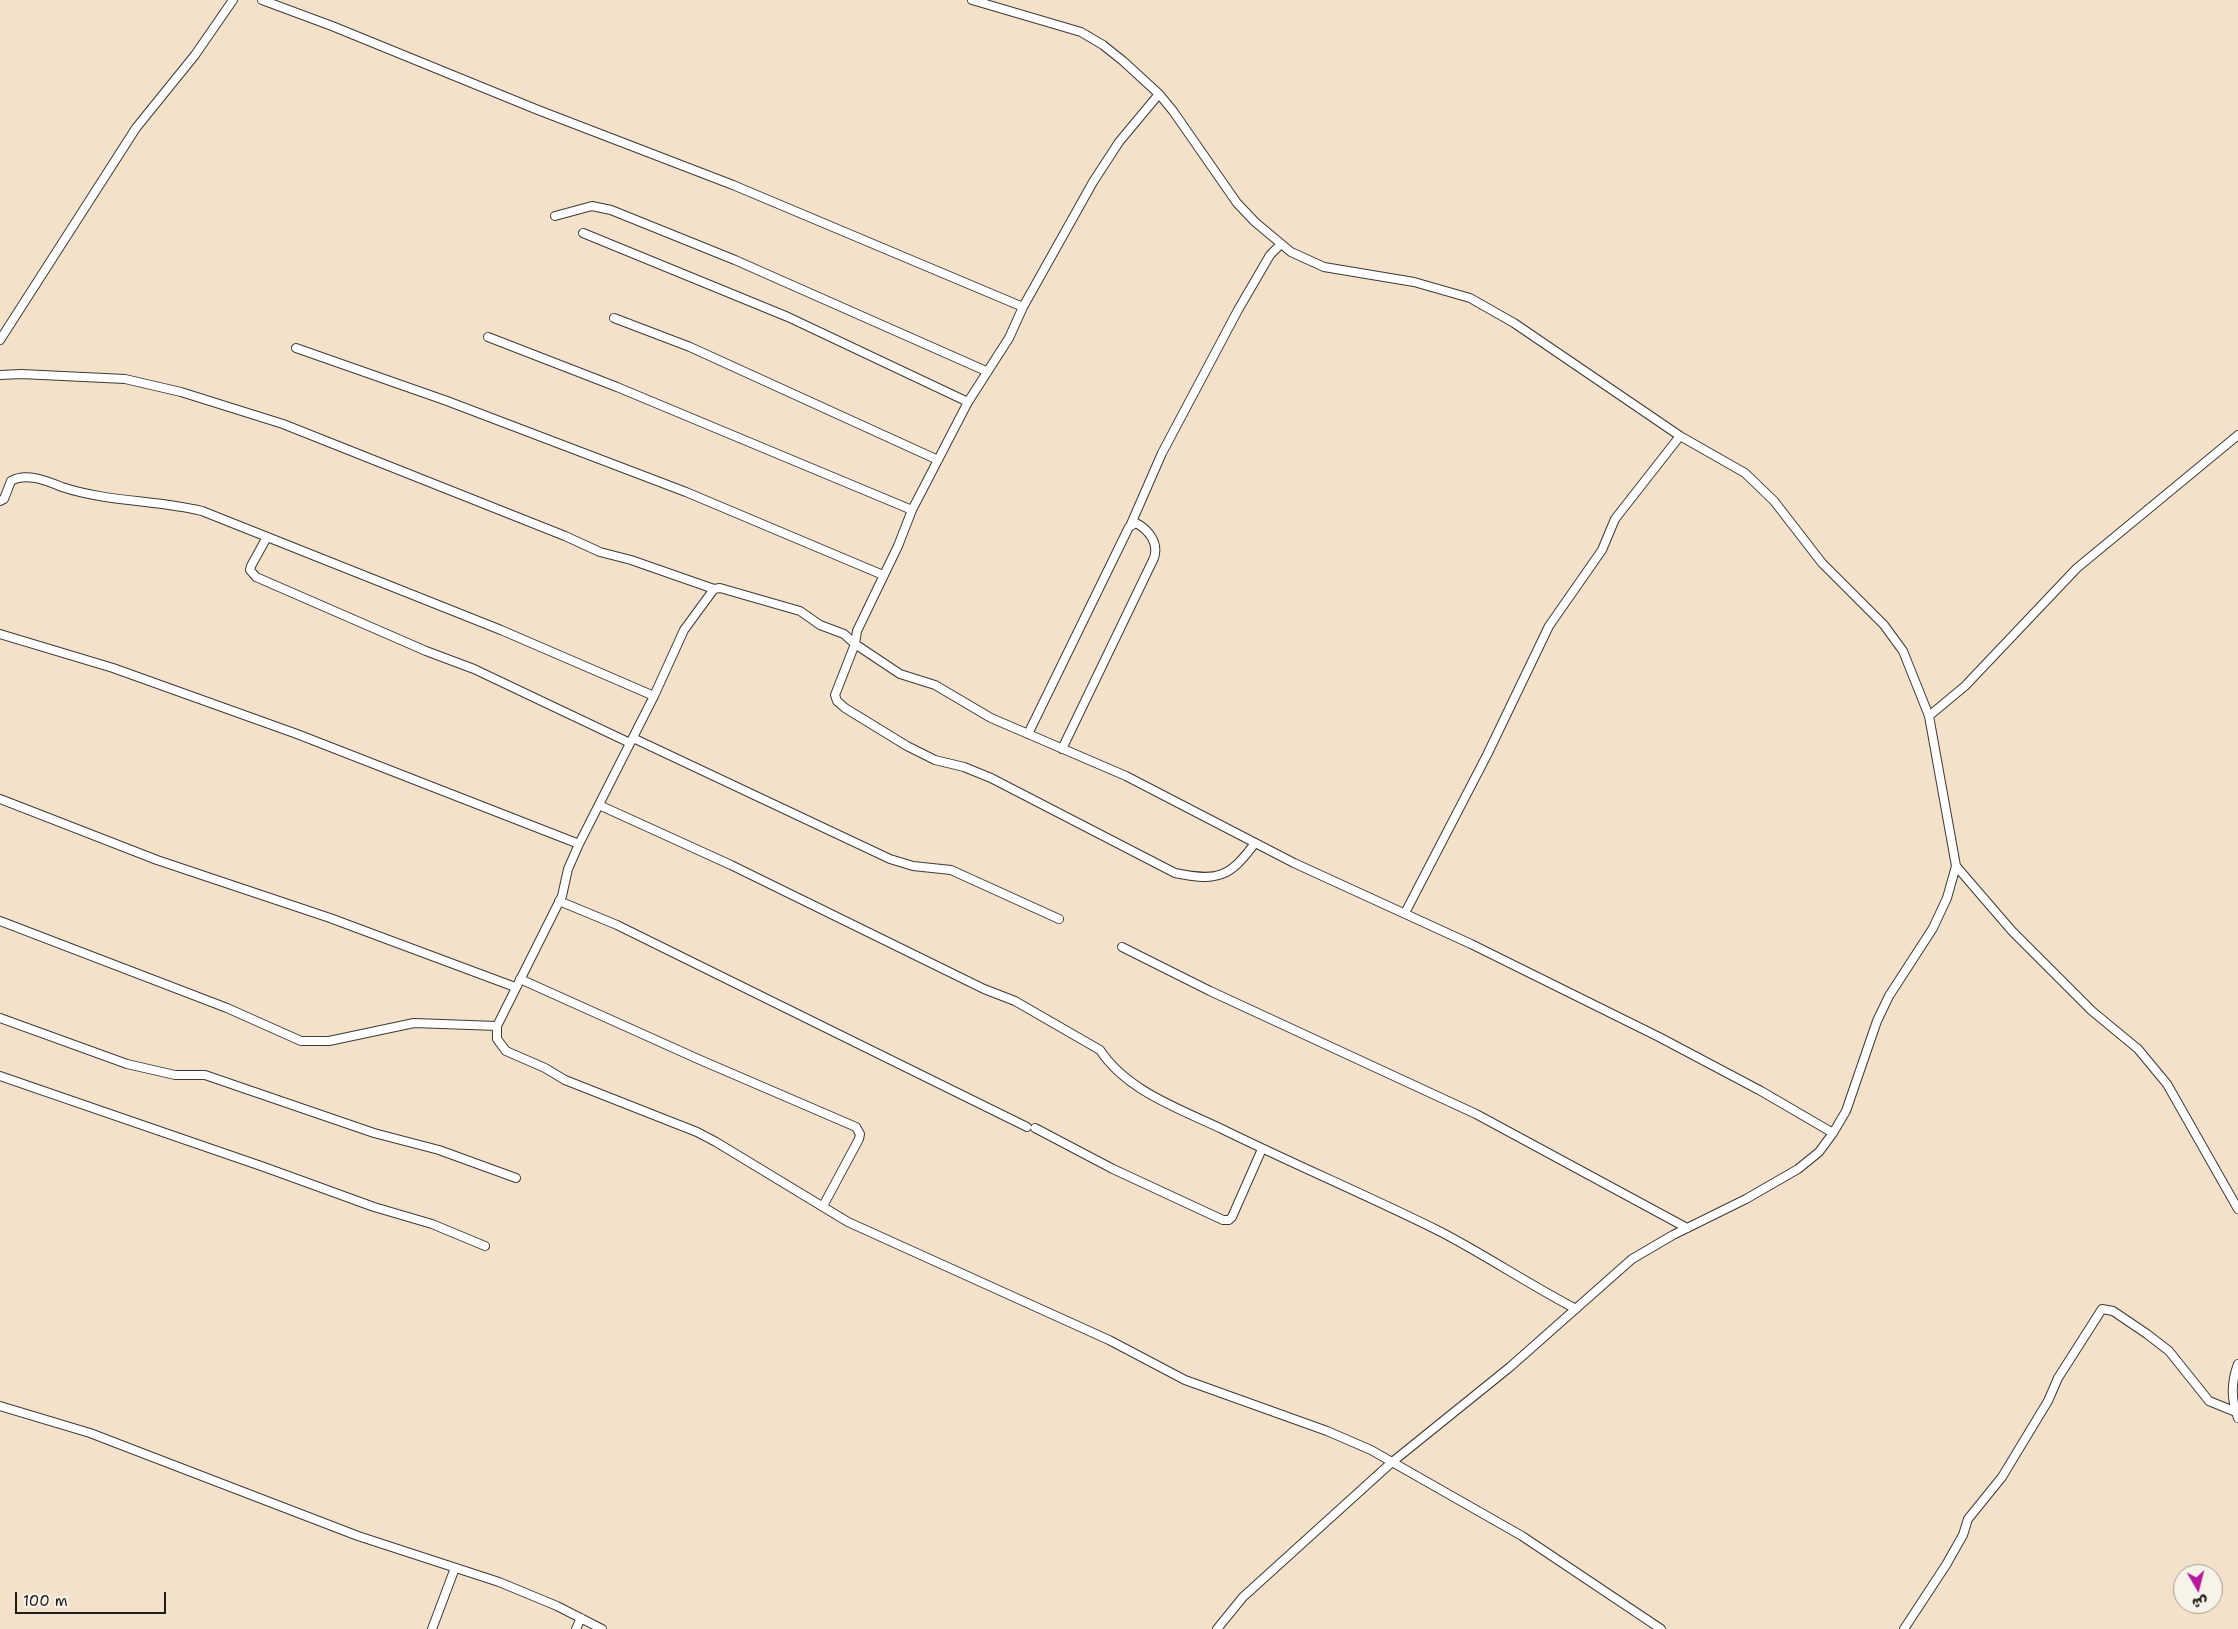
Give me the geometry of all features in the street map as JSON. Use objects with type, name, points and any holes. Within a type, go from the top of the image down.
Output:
[{"type":"street","points":[[0,340],[136,128],[195,55],[233,0]]},
{"type":"street","points":[[262,0],[332,26],[538,110],[741,188],[1023,306]]},
{"type":"street","points":[[972,0],[1081,32],[1116,56],[1159,94],[1192,137],[1236,203],[1291,252],[1324,267],[1414,282],[1470,298],[1514,322],[1680,436],[1745,473],[1774,501],[1822,563],[1884,625],[1903,651],[1929,716],[1956,866],[1947,898],[1933,928],[1889,996],[1877,1021],[1849,1104],[1834,1133],[1819,1152],[1798,1169],[1746,1199],[1687,1228],[1632,1259],[1510,1366],[1391,1462],[1249,1591],[1217,1629]]},
{"type":"street","points":[[1159,94],[1119,142],[1098,175],[1023,306],[1008,338],[968,402],[912,510],[857,631],[855,644],[834,694],[837,701],[907,746],[935,760],[964,767],[991,778],[1175,873],[1201,877],[1218,876],[1234,870],[1256,843]]},
{"type":"street","points":[[555,216],[592,206],[611,210],[735,260],[986,371]]},
{"type":"street","points":[[583,233],[788,317],[968,402]]},
{"type":"street","points":[[1028,734],[1131,524],[1162,453],[1238,310],[1270,255],[1280,244]]},
{"type":"street","points":[[614,318],[690,347],[938,460]]},
{"type":"street","points":[[488,337],[617,387],[912,510]]},
{"type":"street","points":[[296,348],[447,401],[686,492],[883,575]]},
{"type":"street","points":[[0,375],[21,374],[125,379],[181,392],[283,424],[556,532],[600,552],[631,560],[714,590]]},
{"type":"street","points":[[1929,716],[1966,686],[2076,568],[2238,435]]},
{"type":"street","points":[[1405,913],[1478,772],[1549,626],[1602,550],[1615,519],[1680,436]]},
{"type":"street","points":[[0,501],[4,499],[11,480],[20,477],[35,478],[78,491],[194,509],[501,630],[654,696]]},
{"type":"street","points":[[1062,749],[1156,554],[1151,535],[1140,525],[1131,524]]},
{"type":"street","points":[[267,537],[251,566],[250,570],[256,577],[474,670],[890,859],[913,866],[950,870],[1059,920]]},
{"type":"street","points":[[1661,1629],[1522,1536],[1353,1442],[1179,1377],[1109,1340],[848,1222],[697,1132],[566,1080],[545,1068],[506,1051],[497,1039],[497,1026],[559,901],[578,844],[654,696],[684,630],[714,590],[720,588],[772,605],[790,607],[820,625],[844,634],[855,644],[900,674],[935,685],[991,718],[1126,776],[1256,843],[1405,913],[1659,1037],[1834,1133]]},
{"type":"street","points":[[0,634],[113,668],[278,727],[578,844]]},
{"type":"street","points":[[0,799],[157,860],[330,918],[515,987]]},
{"type":"street","points":[[599,804],[730,865],[984,989],[1015,1001],[1100,1050],[1122,1075],[1154,1096],[1262,1149],[1441,1232],[1491,1259],[1527,1283],[1576,1308]]},
{"type":"street","points":[[1956,866],[2012,931],[2092,1011],[2138,1050],[2154,1067],[2167,1084],[2238,1209]]},
{"type":"street","points":[[559,901],[617,925],[1113,1169],[1223,1220],[1230,1220],[1232,1217],[1262,1149]]},
{"type":"street","points":[[0,921],[179,989],[301,1041],[329,1041],[414,1023],[497,1026]]},
{"type":"street","points":[[1122,947],[1485,1119],[1687,1228]]},
{"type":"street","points":[[520,979],[856,1127],[860,1134],[858,1139],[823,1206]]},
{"type":"street","points":[[0,1018],[127,1064],[175,1075],[205,1075],[374,1133],[439,1150],[516,1178]]},
{"type":"street","points":[[0,1076],[264,1166],[374,1207],[432,1224],[485,1246]]},
{"type":"street","points":[[1904,1629],[1946,1565],[1963,1535],[1968,1518],[2006,1471],[2048,1401],[2062,1371],[2102,1309],[2113,1311],[2169,1351],[2209,1401],[2237,1415]]},
{"type":"street","points":[[2237,1415],[2232,1402],[2232,1387],[2238,1364]]},
{"type":"street","points":[[0,1406],[90,1433],[358,1536],[499,1582],[602,1629]]},
{"type":"street","points":[[432,1629],[455,1568]]},
{"type":"street","points":[[576,1629],[581,1618]]}]
